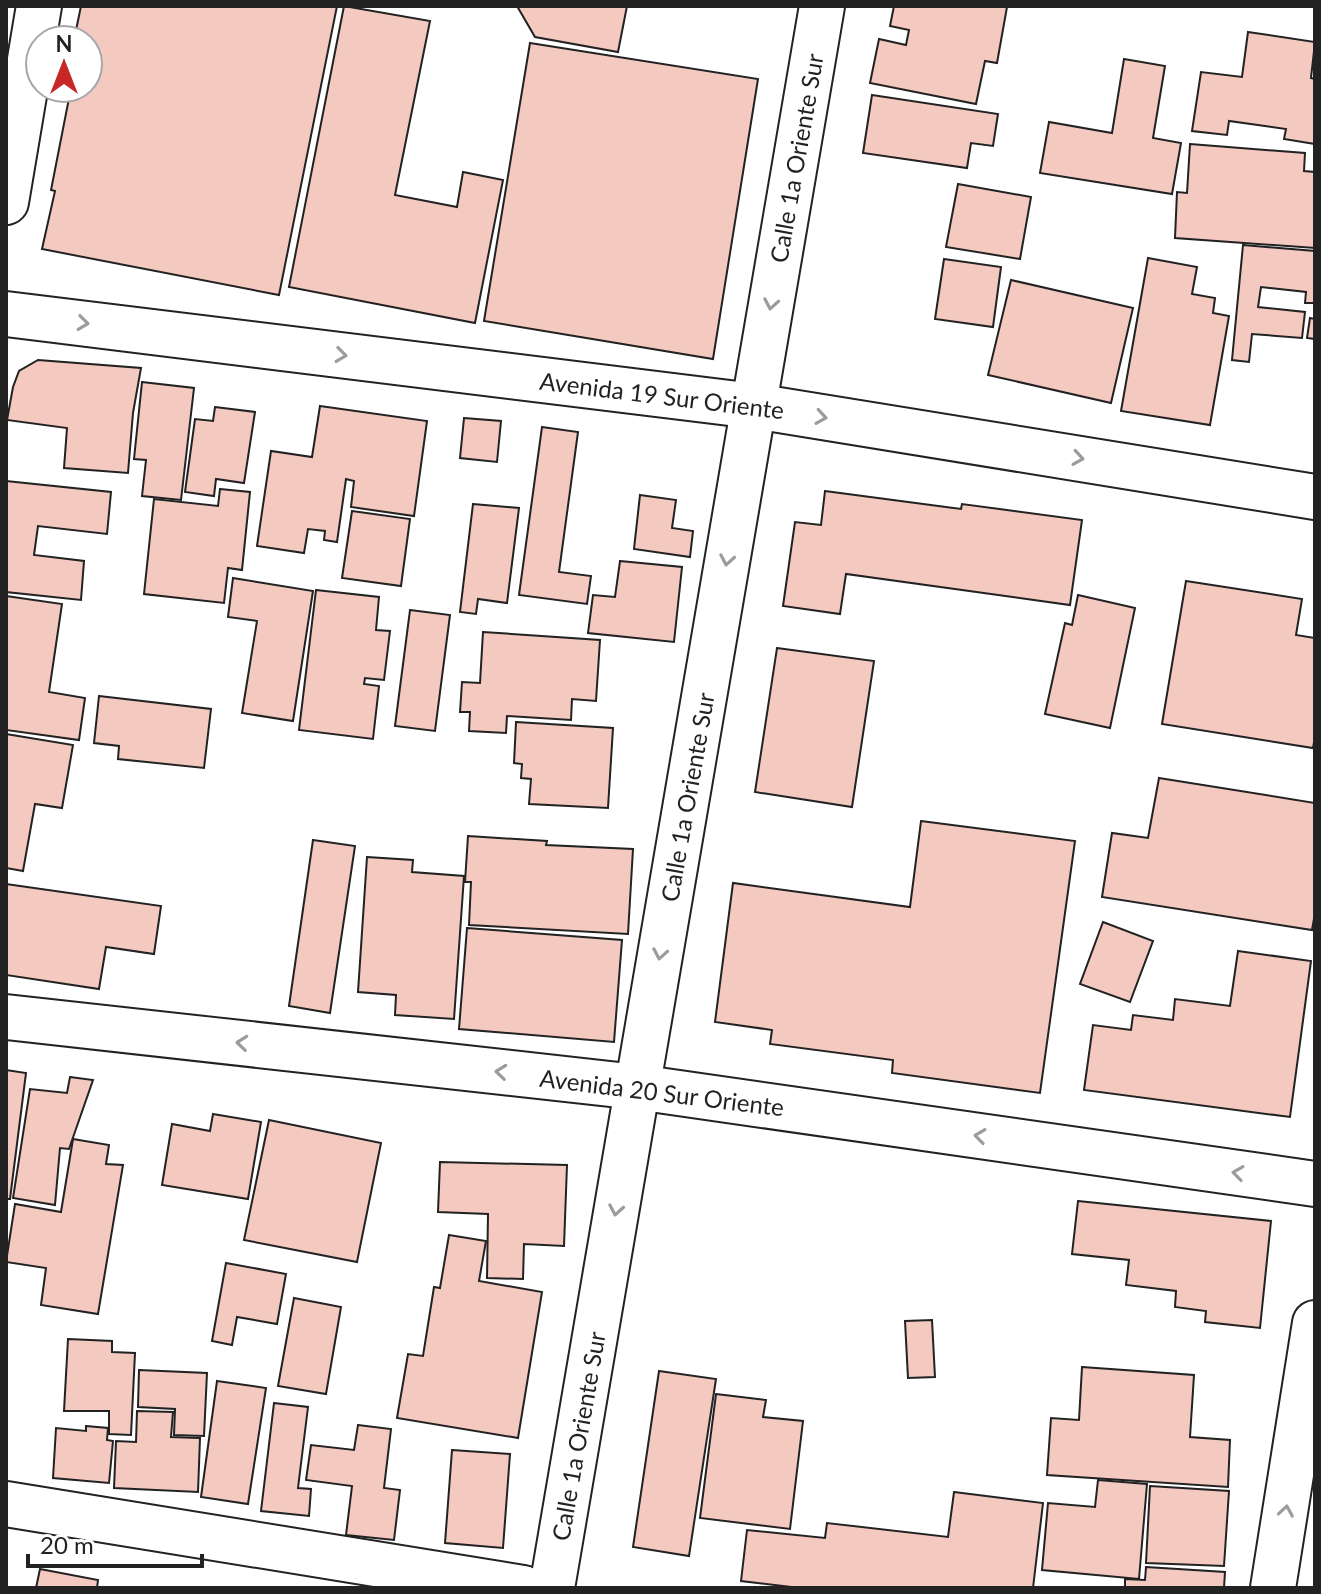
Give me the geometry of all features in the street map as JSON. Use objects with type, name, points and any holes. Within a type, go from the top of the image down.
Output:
[{"type":"street","points":[[6,202],[39,6]]},
{"type":"street","name":"Calle 1a Oriente Sur","points":[[552,1588],[822,6]]},
{"type":"street","name":"Avenida 19 Sur Oriente","points":[[6,314],[754,406],[1315,497]]},
{"type":"street","name":"Avenida 20 Sur Oriente","points":[[6,1017],[637,1087],[1315,1184]]},
{"type":"street","points":[[1273,1588],[1315,1323]]},
{"type":"street","points":[[6,1504],[523,1588]]},
{"type":"building","points":[[81,6],[337,6],[279,295],[42,249],[55,191],[51,190],[68,104],[104,104],[104,24],[77,24]]},
{"type":"building","points":[[344,6],[430,21],[395,195],[457,207],[463,172],[503,180],[475,323],[289,287]]},
{"type":"building","points":[[517,6],[627,6],[618,52],[535,37]]},
{"type":"building","points":[[894,6],[1007,7],[997,63],[985,61],[976,104],[870,83],[879,39],[906,45],[909,30],[890,26]]},
{"type":"building","points":[[1248,32],[1315,42],[1311,78],[1315,79],[1315,144],[1284,139],[1286,129],[1229,121],[1227,135],[1192,131],[1201,72],[1242,77]]},
{"type":"building","points":[[530,43],[758,79],[713,359],[484,321]]},
{"type":"building","points":[[1124,59],[1165,66],[1153,138],[1181,143],[1172,194],[1040,173],[1049,122],[1112,133]]},
{"type":"building","points":[[872,95],[998,114],[993,146],[971,143],[967,168],[863,153]]},
{"type":"building","points":[[1190,144],[1305,153],[1304,171],[1315,172],[1315,248],[1175,238],[1177,192],[1187,193]]},
{"type":"building","points":[[958,184],[1031,197],[1020,259],[946,247]]},
{"type":"building","points":[[1243,245],[1315,251],[1315,303],[1305,303],[1306,292],[1261,287],[1258,307],[1305,312],[1302,338],[1252,334],[1249,362],[1232,360]]},
{"type":"building","points":[[1148,258],[1197,267],[1192,294],[1215,298],[1213,313],[1229,316],[1210,425],[1121,411]]},
{"type":"building","points":[[944,259],[1001,267],[993,327],[935,319]]},
{"type":"building","points":[[1011,280],[1133,308],[1111,403],[988,375]]},
{"type":"building","points":[[1310,318],[1315,319],[1315,339],[1307,338]]},
{"type":"building","points":[[38,360],[141,368],[133,413],[128,473],[64,468],[67,428],[7,420],[19,371]]},
{"type":"building","points":[[142,382],[194,388],[181,500],[142,496],[146,460],[134,459]]},
{"type":"building","points":[[320,406],[427,421],[414,516],[351,507],[354,481],[346,479],[337,542],[324,540],[325,531],[308,529],[304,553],[257,546],[271,451],[312,457]]},
{"type":"building","points":[[215,407],[255,412],[244,483],[216,479],[214,496],[185,492],[195,419],[213,421]]},
{"type":"building","points":[[464,418],[501,421],[497,462],[460,458]]},
{"type":"building","points":[[542,427],[578,432],[559,572],[591,576],[587,604],[519,595]]},
{"type":"building","points":[[6,481],[111,492],[107,534],[38,526],[34,555],[84,561],[81,600],[6,592]]},
{"type":"building","points":[[220,489],[250,492],[242,570],[228,568],[224,603],[144,594],[154,499],[218,506]]},
{"type":"building","points":[[825,491],[961,509],[962,504],[1082,520],[1070,605],[846,574],[840,614],[783,606],[795,522],[821,525]]},
{"type":"building","points":[[640,495],[676,500],[672,528],[693,531],[690,557],[634,549]]},
{"type":"building","points":[[473,504],[519,508],[507,603],[478,599],[476,614],[460,612]]},
{"type":"building","points":[[352,511],[410,519],[401,586],[342,578]]},
{"type":"building","points":[[620,561],[682,567],[674,642],[588,633],[593,595],[615,597]]},
{"type":"building","points":[[233,578],[313,591],[293,721],[242,713],[257,621],[228,617]]},
{"type":"building","points":[[1186,581],[1302,599],[1296,635],[1315,638],[1313,748],[1162,724]]},
{"type":"building","points":[[316,590],[379,597],[376,630],[390,631],[384,680],[365,678],[364,684],[379,686],[373,739],[299,730]]},
{"type":"building","points":[[1078,595],[1135,608],[1110,728],[1045,714],[1065,623],[1072,625]]},
{"type":"building","points":[[6,596],[62,604],[49,692],[85,698],[79,740],[6,730]]},
{"type":"building","points":[[410,610],[450,615],[435,731],[395,726]]},
{"type":"building","points":[[483,632],[600,640],[596,701],[572,699],[571,720],[507,716],[506,733],[469,731],[470,712],[460,712],[462,682],[480,683]]},
{"type":"building","points":[[777,648],[874,661],[852,807],[755,792]]},
{"type":"building","points":[[99,696],[211,709],[204,768],[118,759],[119,746],[94,743]]},
{"type":"building","points":[[516,722],[613,728],[608,808],[529,804],[531,779],[521,778],[522,764],[514,763]]},
{"type":"building","points":[[6,734],[73,745],[62,808],[35,804],[23,871],[6,868]]},
{"type":"building","points":[[1159,778],[1315,803],[1315,913],[1312,930],[1102,897],[1112,833],[1148,838]]},
{"type":"building","points":[[921,821],[1075,841],[1040,1093],[892,1073],[893,1060],[770,1044],[772,1030],[715,1022],[733,883],[910,907]]},
{"type":"building","points":[[468,836],[547,841],[546,845],[633,849],[628,934],[469,925],[471,882],[465,882]]},
{"type":"building","points":[[313,840],[355,846],[330,1013],[289,1006]]},
{"type":"building","points":[[367,857],[413,860],[412,872],[464,876],[454,1019],[395,1015],[396,995],[358,992]]},
{"type":"building","points":[[6,884],[161,906],[154,954],[106,947],[99,989],[6,975]]},
{"type":"building","points":[[1103,922],[1153,941],[1130,1002],[1080,984]]},
{"type":"building","points":[[467,928],[622,940],[614,1042],[459,1029]]},
{"type":"building","points":[[1238,951],[1311,961],[1290,1117],[1084,1090],[1093,1025],[1131,1030],[1133,1015],[1173,1020],[1175,999],[1230,1006]]},
{"type":"building","points":[[6,1070],[26,1073],[10,1199],[6,1199]]},
{"type":"building","points":[[70,1077],[93,1080],[69,1149],[60,1148],[55,1205],[13,1198],[30,1089],[67,1093]]},
{"type":"building","points":[[213,1114],[261,1122],[248,1199],[162,1185],[172,1124],[210,1131]]},
{"type":"building","points":[[269,1120],[381,1143],[357,1262],[244,1240]]},
{"type":"building","points":[[73,1139],[109,1145],[106,1164],[123,1165],[98,1314],[41,1305],[46,1268],[6,1262],[15,1204],[61,1212]]},
{"type":"building","points":[[440,1162],[567,1165],[564,1246],[524,1244],[523,1279],[487,1278],[488,1214],[438,1212]]},
{"type":"building","points":[[1078,1201],[1271,1221],[1260,1328],[1205,1322],[1206,1311],[1175,1307],[1176,1291],[1126,1285],[1129,1260],[1072,1254]]},
{"type":"building","points":[[449,1235],[486,1241],[479,1281],[542,1292],[518,1438],[397,1418],[408,1354],[423,1356],[434,1287],[440,1288]]},
{"type":"building","points":[[226,1263],[286,1274],[277,1324],[237,1317],[232,1345],[212,1341]]},
{"type":"building","points":[[294,1298],[341,1307],[326,1394],[278,1386]]},
{"type":"building","points":[[932,1320],[935,1377],[908,1378],[905,1321]]},
{"type":"building","points":[[68,1339],[112,1341],[112,1352],[135,1353],[131,1435],[109,1434],[109,1411],[64,1411]]},
{"type":"building","points":[[1082,1367],[1194,1375],[1190,1437],[1230,1440],[1228,1487],[1047,1475],[1051,1418],[1079,1420]]},
{"type":"building","points":[[139,1370],[207,1373],[204,1436],[174,1435],[175,1409],[138,1407]]},
{"type":"building","points":[[659,1371],[716,1379],[689,1556],[633,1547]]},
{"type":"building","points":[[217,1381],[266,1388],[248,1504],[201,1497]]},
{"type":"building","points":[[716,1394],[766,1400],[763,1417],[803,1421],[790,1529],[700,1518]]},
{"type":"building","points":[[274,1403],[308,1407],[298,1488],[311,1489],[309,1516],[261,1511]]},
{"type":"building","points":[[137,1411],[173,1412],[171,1437],[200,1438],[198,1492],[114,1488],[116,1441],[136,1442]]},
{"type":"building","points":[[358,1425],[391,1429],[384,1488],[400,1490],[394,1540],[346,1535],[352,1486],[306,1480],[311,1445],[354,1450]]},
{"type":"building","points":[[86,1426],[108,1428],[107,1440],[113,1441],[109,1483],[53,1478],[56,1428],[86,1431]]},
{"type":"building","points":[[452,1450],[510,1454],[503,1548],[445,1543]]},
{"type":"building","points":[[1098,1480],[1147,1484],[1139,1579],[1042,1570],[1048,1503],[1095,1507]]},
{"type":"building","points":[[1150,1486],[1229,1491],[1224,1566],[1146,1563]]},
{"type":"building","points":[[954,1492],[1043,1503],[1033,1588],[800,1588],[741,1581],[747,1530],[825,1538],[827,1523],[948,1537]]},
{"type":"building","points":[[1146,1567],[1225,1572],[1224,1588],[1125,1588],[1125,1579],[1145,1580]]},
{"type":"building","points":[[40,1569],[98,1580],[97,1588],[36,1588]]}]
